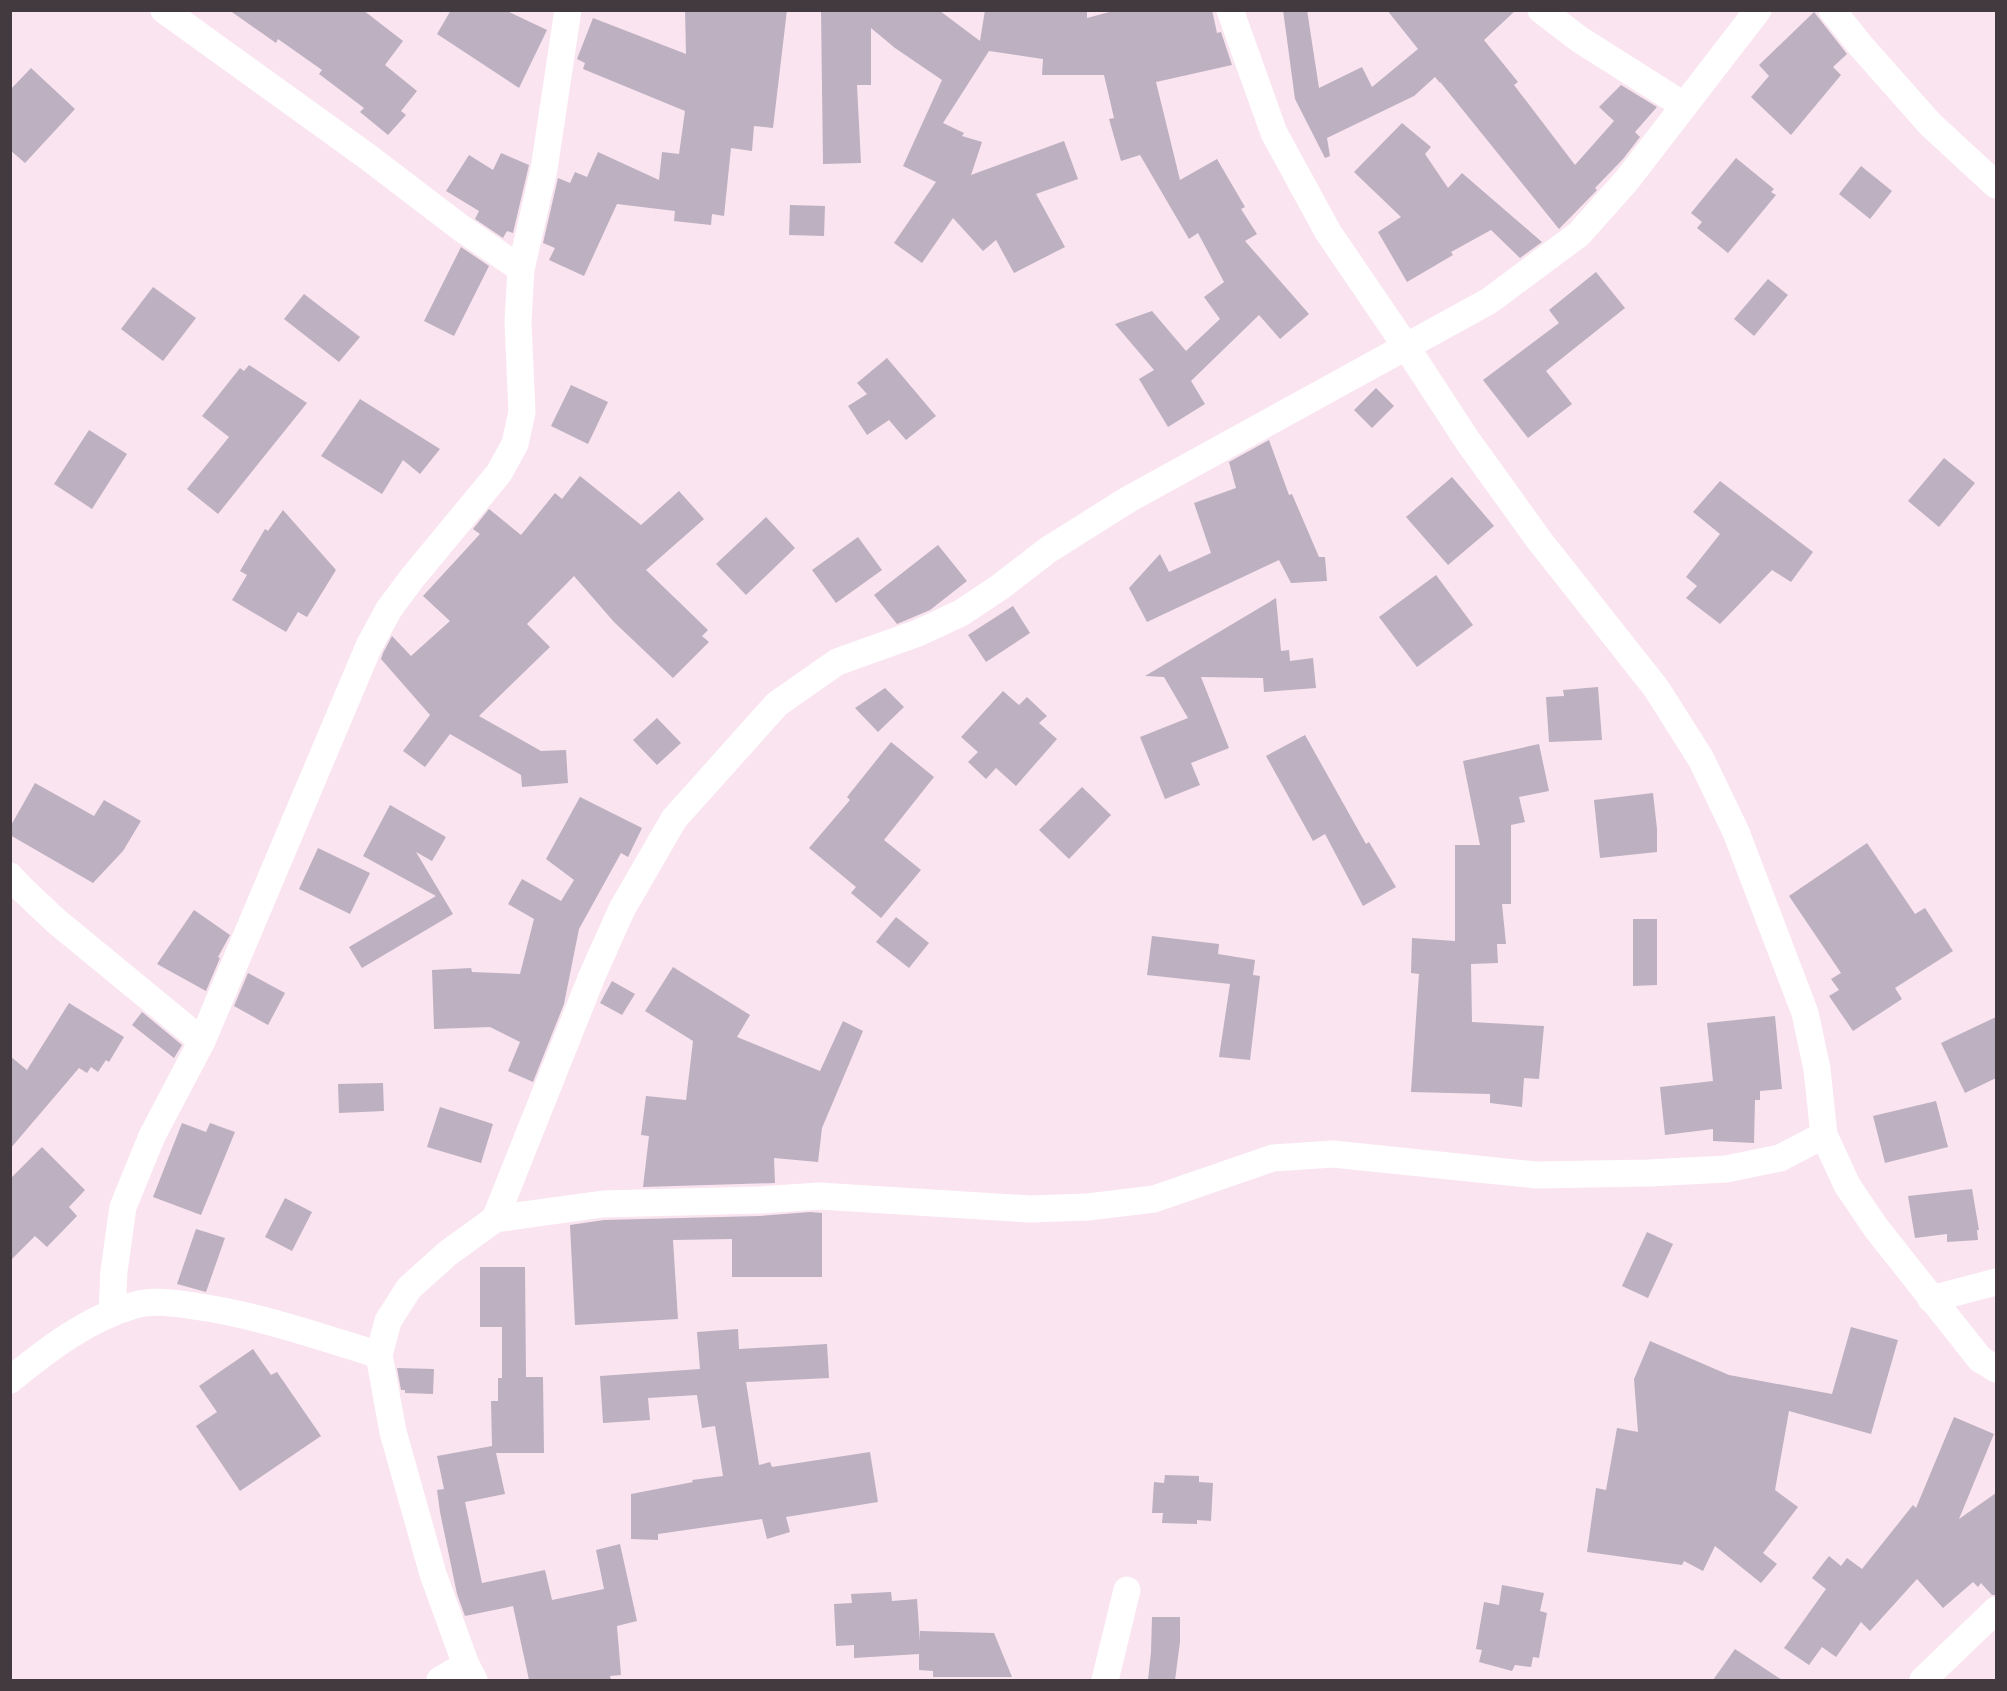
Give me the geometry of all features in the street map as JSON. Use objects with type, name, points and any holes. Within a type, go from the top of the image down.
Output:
[{"type":"street","points":[[164,10],[461,228],[521,269]]},
{"type":"street","points":[[112,1313],[114,1271],[123,1207],[152,1136],[202,1041],[360,668],[384,618],[413,577],[499,473],[515,444],[522,412],[518,322],[521,269],[544,169],[568,10]]},
{"type":"street","points":[[1230,10],[1274,133],[1328,232],[1467,440],[1539,540],[1656,688],[1701,759],[1736,832],[1805,1013],[1817,1069],[1824,1135],[1847,1185],[1876,1228],[1931,1299],[1980,1359],[1996,1369]]},
{"type":"street","points":[[1541,10],[1579,39],[1683,105]]},
{"type":"street","points":[[495,1219],[587,987],[622,909],[674,819],[777,704],[837,662],[918,633],[961,613],[1000,587],[1048,550],[1129,499],[1489,301],[1579,234],[1627,180],[1758,10]]},
{"type":"street","points":[[1832,10],[1930,124],[1996,185]]},
{"type":"street","points":[[14,884],[202,1041]]},
{"type":"street","points":[[440,1680],[470,1673],[433,1574],[396,1443],[379,1355],[388,1321],[410,1287],[448,1253],[495,1219],[603,1204],[760,1200],[819,1196],[1030,1209],[1088,1207],[1154,1199],[1273,1158],[1333,1154],[1536,1175],[1715,1170],[1780,1158],[1824,1135]]},
{"type":"street","points":[[1931,1299],[1996,1282]]},
{"type":"street","points":[[14,1375],[97,1319],[138,1304],[172,1303],[263,1319],[379,1355]]},
{"type":"street","points":[[1105,1680],[1127,1590]]},
{"type":"street","points":[[1923,1680],[1996,1610]]},
{"type":"building","points":[[229,10],[363,10],[403,41],[385,65],[417,91],[401,111],[406,115],[388,135],[360,112],[364,108],[319,74],[322,70],[278,39],[276,43]]},
{"type":"building","points":[[451,10],[505,10],[547,30],[519,88],[437,34]]},
{"type":"building","points":[[685,10],[787,10],[773,128],[754,126],[752,151],[731,148],[724,216],[712,214],[711,225],[674,221],[675,211],[617,204],[584,276],[549,260],[555,248],[543,243],[558,178],[570,183],[575,172],[587,177],[598,152],[659,180],[662,152],[679,154],[685,111],[583,69],[585,63],[577,59],[593,18],[686,54]]},
{"type":"building","points":[[821,10],[940,11],[980,41],[985,10],[1087,10],[1087,18],[1117,10],[1212,10],[1217,33],[1221,32],[1232,65],[1156,82],[1180,180],[1217,159],[1245,207],[1241,209],[1257,234],[1245,241],[1309,314],[1280,339],[1259,315],[1191,381],[1205,404],[1168,427],[1139,379],[1154,370],[1115,324],[1152,311],[1186,351],[1220,319],[1204,297],[1224,282],[1198,233],[1189,239],[1140,155],[1121,161],[1109,119],[1114,118],[1104,75],[1042,75],[1043,59],[989,51],[943,123],[964,133],[962,136],[982,142],[971,175],[1064,141],[1078,179],[1036,194],[1065,247],[1014,273],[996,240],[983,251],[953,218],[922,263],[894,243],[936,182],[903,166],[942,80],[895,48],[871,28],[871,85],[857,85],[861,163],[823,164]]},
{"type":"building","points":[[1283,10],[1307,10],[1319,88],[1362,67],[1372,87],[1418,49],[1387,10],[1516,10],[1484,40],[1518,82],[1514,85],[1575,165],[1614,121],[1599,107],[1621,85],[1657,107],[1635,132],[1640,137],[1623,159],[1559,229],[1442,82],[1440,83],[1435,77],[1414,96],[1327,138],[1330,156],[1325,158],[1295,99]]},
{"type":"building","points":[[1814,12],[1847,54],[1833,67],[1841,75],[1791,135],[1751,97],[1769,76],[1759,65]]},
{"type":"building","points":[[31,68],[75,109],[25,163],[10,150],[10,90]]},
{"type":"building","points":[[1402,123],[1431,147],[1425,154],[1448,188],[1462,173],[1542,242],[1520,258],[1491,230],[1451,252],[1453,255],[1407,282],[1378,232],[1401,217],[1354,172]]},
{"type":"building","points":[[501,153],[529,165],[513,233],[507,231],[503,238],[475,219],[479,211],[446,191],[469,155],[493,170]]},
{"type":"building","points":[[1736,158],[1774,189],[1771,192],[1776,195],[1728,253],[1697,228],[1702,222],[1691,213]]},
{"type":"building","points":[[1861,166],[1892,191],[1870,219],[1839,194]]},
{"type":"building","points":[[790,205],[825,206],[824,236],[789,235]]},
{"type":"building","points":[[461,247],[489,266],[454,336],[424,321]]},
{"type":"building","points":[[1596,272],[1625,308],[1546,371],[1572,404],[1528,438],[1483,380],[1559,323],[1549,310]]},
{"type":"building","points":[[1768,279],[1788,295],[1754,336],[1734,319]]},
{"type":"building","points":[[153,287],[196,318],[163,361],[121,329]]},
{"type":"building","points":[[304,294],[360,337],[339,362],[284,319]]},
{"type":"building","points":[[887,358],[936,416],[906,440],[889,420],[867,435],[848,406],[867,394],[857,383]]},
{"type":"building","points":[[249,365],[307,403],[218,514],[187,489],[229,437],[202,416],[240,368],[244,371]]},
{"type":"building","points":[[571,385],[608,402],[588,444],[551,426]]},
{"type":"building","points":[[1376,388],[1394,406],[1372,428],[1354,410]]},
{"type":"building","points":[[360,399],[440,449],[420,474],[403,460],[382,494],[321,456]]},
{"type":"building","points":[[89,430],[127,454],[92,509],[54,484]]},
{"type":"building","points":[[1269,440],[1289,495],[1292,494],[1319,557],[1325,557],[1327,581],[1291,583],[1279,560],[1147,622],[1129,588],[1160,554],[1169,572],[1211,553],[1194,503],[1236,488],[1229,462]]},
{"type":"building","points":[[1944,458],[1975,483],[1939,527],[1908,501]]},
{"type":"building","points":[[580,476],[641,525],[679,491],[704,519],[646,570],[708,630],[702,636],[709,642],[673,678],[614,622],[574,576],[527,624],[550,647],[479,716],[541,751],[566,750],[568,783],[522,787],[521,775],[450,734],[425,767],[403,751],[430,715],[381,659],[392,636],[411,656],[450,621],[423,596],[480,534],[473,529],[489,509],[521,535],[555,493],[562,499]]},
{"type":"building","points":[[1452,477],[1494,526],[1448,565],[1406,517]]},
{"type":"building","points":[[1720,481],[1813,552],[1791,582],[1772,570],[1720,624],[1686,598],[1697,586],[1686,577],[1720,534],[1693,512]]},
{"type":"building","points":[[283,510],[336,570],[307,617],[298,612],[286,632],[232,600],[247,575],[240,571],[265,529],[268,531]]},
{"type":"building","points":[[766,517],[795,548],[746,595],[716,564]]},
{"type":"building","points":[[858,537],[882,570],[836,603],[812,570]]},
{"type":"building","points":[[938,545],[967,581],[930,610],[897,624],[874,595]]},
{"type":"building","points":[[1436,575],[1473,625],[1417,667],[1379,617]]},
{"type":"building","points":[[1276,598],[1281,651],[1289,650],[1290,661],[1313,658],[1316,688],[1264,692],[1263,678],[1201,677],[1229,748],[1191,763],[1200,785],[1165,799],[1140,737],[1188,718],[1164,677],[1145,676]]},
{"type":"building","points":[[1013,606],[1030,633],[986,662],[968,635]]},
{"type":"building","points":[[1598,687],[1602,740],[1549,742],[1546,697],[1564,696],[1563,690]]},
{"type":"building","points":[[885,688],[904,707],[878,732],[855,708]]},
{"type":"building","points":[[1003,691],[1019,705],[1027,697],[1047,716],[1039,723],[1057,739],[1016,786],[996,768],[986,779],[968,762],[978,752],[961,737]]},
{"type":"building","points":[[657,718],[681,743],[657,765],[633,740]]},
{"type":"building","points":[[1305,735],[1366,844],[1369,842],[1396,887],[1363,906],[1325,834],[1313,841],[1266,756]]},
{"type":"building","points":[[891,742],[934,777],[884,840],[921,870],[881,918],[851,893],[856,887],[809,848],[850,800],[847,797]]},
{"type":"building","points":[[1539,744],[1549,791],[1519,797],[1525,822],[1511,825],[1511,904],[1502,904],[1506,944],[1497,944],[1498,963],[1471,964],[1472,1022],[1544,1026],[1539,1079],[1524,1078],[1522,1107],[1490,1103],[1490,1094],[1411,1092],[1419,974],[1411,973],[1412,938],[1455,941],[1455,845],[1480,845],[1463,761]]},
{"type":"building","points":[[35,783],[94,816],[104,800],[141,821],[123,851],[93,883],[10,835],[10,827]]},
{"type":"building","points":[[1082,787],[1111,815],[1069,859],[1039,830]]},
{"type":"building","points":[[1653,793],[1657,852],[1600,858],[1594,800]]},
{"type":"building","points":[[580,797],[642,828],[628,857],[621,853],[579,929],[564,1004],[533,1082],[508,1071],[520,1042],[490,1027],[434,1029],[432,970],[471,968],[472,972],[520,974],[534,919],[508,904],[522,879],[561,901],[574,880],[546,859]]},
{"type":"building","points":[[390,805],[446,837],[432,861],[416,852],[453,914],[362,968],[349,947],[436,896],[363,856]]},
{"type":"building","points":[[1867,843],[1915,914],[1925,908],[1953,951],[1895,988],[1902,999],[1853,1031],[1829,996],[1839,990],[1831,979],[1841,973],[1789,896]]},
{"type":"building","points":[[318,848],[370,873],[350,914],[299,889]]},
{"type":"building","points":[[194,910],[230,935],[218,957],[220,958],[206,991],[157,964]]},
{"type":"building","points":[[896,917],[929,943],[909,968],[876,942]]},
{"type":"building","points":[[1633,919],[1657,919],[1657,985],[1633,986]]},
{"type":"building","points":[[1152,936],[1219,944],[1218,954],[1255,960],[1253,975],[1260,976],[1250,1060],[1219,1057],[1230,984],[1147,975]]},
{"type":"building","points":[[673,967],[750,1015],[737,1037],[820,1071],[843,1021],[863,1031],[822,1128],[818,1162],[774,1158],[775,1183],[643,1187],[649,1136],[641,1135],[646,1096],[686,1100],[693,1041],[645,1011]]},
{"type":"building","points":[[248,973],[285,993],[268,1025],[234,1006]]},
{"type":"building","points":[[612,981],[635,994],[622,1015],[600,1003]]},
{"type":"building","points":[[69,1003],[124,1037],[109,1062],[106,1060],[98,1072],[91,1067],[87,1073],[79,1068],[10,1149],[10,1056],[27,1070]]},
{"type":"building","points":[[142,1012],[182,1045],[174,1058],[132,1025]]},
{"type":"building","points":[[1775,1016],[1782,1089],[1760,1091],[1760,1100],[1755,1100],[1754,1143],[1713,1141],[1713,1129],[1665,1135],[1660,1087],[1713,1081],[1707,1023]]},
{"type":"building","points":[[1996,1017],[1996,1078],[1965,1093],[1941,1043]]},
{"type":"building","points":[[383,1083],[384,1111],[339,1113],[338,1084]]},
{"type":"building","points":[[1936,1101],[1948,1147],[1885,1163],[1873,1116]]},
{"type":"building","points":[[440,1107],[493,1124],[481,1163],[427,1147]]},
{"type":"building","points":[[182,1123],[206,1132],[210,1123],[235,1132],[201,1215],[153,1197]]},
{"type":"building","points":[[42,1147],[85,1190],[69,1207],[77,1216],[47,1247],[35,1236],[10,1261],[10,1179]]},
{"type":"building","points":[[1972,1189],[1979,1230],[1977,1230],[1978,1240],[1947,1242],[1947,1234],[1915,1238],[1908,1196]]},
{"type":"building","points":[[285,1198],[312,1212],[292,1251],[265,1237]]},
{"type":"building","points":[[822,1213],[822,1277],[732,1277],[732,1239],[673,1240],[678,1319],[575,1325],[570,1225],[604,1220],[760,1216]]},
{"type":"building","points":[[196,1229],[225,1238],[206,1292],[177,1284]]},
{"type":"building","points":[[1647,1232],[1673,1244],[1648,1298],[1622,1286]]},
{"type":"building","points":[[480,1267],[525,1267],[526,1377],[543,1377],[544,1453],[496,1453],[505,1494],[465,1502],[482,1583],[545,1570],[552,1600],[604,1589],[596,1550],[620,1544],[637,1621],[617,1626],[621,1675],[610,1676],[611,1680],[529,1680],[513,1606],[465,1616],[457,1594],[440,1512],[437,1490],[444,1489],[437,1456],[492,1446],[491,1401],[498,1401],[498,1378],[502,1378],[502,1327],[480,1327]]},
{"type":"building","points":[[1851,1327],[1898,1340],[1871,1434],[1789,1411],[1775,1490],[1798,1507],[1763,1553],[1777,1564],[1761,1583],[1715,1546],[1703,1571],[1684,1561],[1682,1565],[1587,1552],[1596,1488],[1606,1490],[1617,1428],[1638,1432],[1634,1379],[1650,1341],[1729,1375],[1832,1394]]},
{"type":"building","points":[[738,1329],[739,1349],[827,1344],[829,1378],[746,1382],[759,1465],[770,1462],[772,1467],[870,1452],[878,1502],[786,1517],[790,1532],[767,1539],[762,1519],[658,1534],[658,1540],[631,1539],[631,1494],[693,1482],[692,1480],[723,1476],[715,1426],[702,1428],[697,1395],[648,1398],[650,1420],[603,1423],[600,1376],[700,1369],[697,1332]]},
{"type":"building","points":[[253,1349],[271,1375],[277,1372],[321,1436],[240,1491],[196,1426],[217,1412],[199,1386]]},
{"type":"building","points":[[397,1368],[434,1369],[433,1394],[405,1393],[405,1390],[401,1390]]},
{"type":"building","points":[[1954,1417],[1994,1434],[1959,1519],[1996,1493],[1996,1595],[1992,1595],[1981,1583],[1978,1587],[1973,1582],[1943,1608],[1917,1579],[1870,1631],[1861,1622],[1836,1657],[1822,1647],[1809,1665],[1784,1648],[1826,1589],[1812,1578],[1829,1556],[1841,1566],[1847,1558],[1862,1569],[1913,1505],[1916,1508]]},
{"type":"building","points":[[1165,1475],[1199,1476],[1199,1482],[1213,1483],[1211,1521],[1197,1520],[1197,1524],[1162,1523],[1163,1513],[1152,1513],[1154,1482],[1164,1483]]},
{"type":"building","points":[[1502,1585],[1544,1593],[1540,1611],[1547,1613],[1539,1658],[1533,1657],[1531,1667],[1515,1665],[1512,1671],[1479,1662],[1482,1650],[1476,1649],[1484,1602],[1499,1605]]},
{"type":"building","points":[[891,1592],[892,1601],[917,1599],[920,1642],[920,1631],[994,1633],[1012,1677],[933,1677],[933,1671],[919,1670],[919,1654],[854,1658],[854,1645],[836,1646],[834,1604],[852,1603],[851,1594]]},
{"type":"building","points":[[1152,1617],[1180,1617],[1180,1642],[1175,1680],[1148,1680]]},
{"type":"building","points":[[1735,1649],[1782,1680],[1713,1680]]}]
